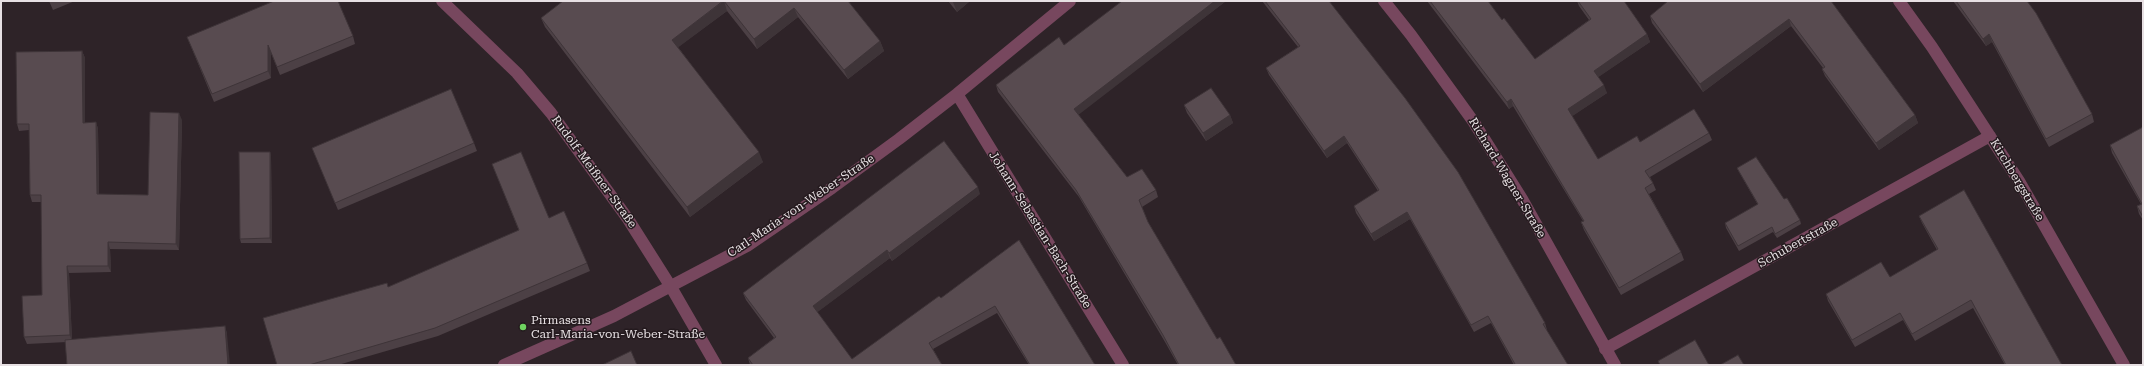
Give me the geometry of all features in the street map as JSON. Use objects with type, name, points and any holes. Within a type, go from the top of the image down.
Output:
[{"type":"street","name":"Rudolf-Meißner-Straße","points":[[442,1],[517,73],[552,113],[628,219],[671,287],[716,365]]},
{"type":"street","name":"Carl-Maria-von-Weber-Straße","points":[[504,365],[562,340],[671,287],[753,241],[832,188],[957,94],[1070,1]]},
{"type":"street","name":"Richard-Wagner-Straße","points":[[1384,1],[1411,35],[1473,122],[1522,199],[1615,365]]},
{"type":"street","name":"Kirchbergstraße","points":[[1898,1],[1932,47],[2019,181],[2124,365]]},
{"type":"street","name":"Johann-Sebastian-Bach-Straße","points":[[957,94],[1123,365]]},
{"type":"street","name":"Schubertstraße","points":[[1605,349],[1990,136]]},
{"type":"building","points":[[274,1],[338,1],[353,36],[277,67],[268,45],[268,71],[212,94],[187,37]]},
{"type":"building","points":[[563,1],[723,1],[672,40],[759,152],[687,207],[541,18]]},
{"type":"building","points":[[724,1],[848,1],[880,41],[844,70],[794,8],[754,39]]},
{"type":"building","points":[[1122,1],[1215,1],[1074,109],[1127,177],[1142,169],[1156,190],[1139,200],[1148,222],[1217,339],[1220,337],[1236,365],[1179,365],[1163,335],[1076,190],[996,85],[1059,37],[1064,45]]},
{"type":"building","points":[[1265,1],[1329,1],[1405,98],[1458,172],[1545,323],[1543,324],[1568,365],[1513,365],[1515,364],[1488,316],[1471,325],[1407,212],[1371,234],[1354,206],[1379,190],[1344,136],[1324,151],[1266,68],[1300,46]]},
{"type":"building","points":[[1430,1],[1488,1],[1502,20],[1504,18],[1535,59],[1591,19],[1578,1],[1624,1],[1647,34],[1594,71],[1604,85],[1568,109],[1598,159],[1637,136],[1640,142],[1694,109],[1709,133],[1645,171],[1653,183],[1645,188],[1681,252],[1619,288],[1581,222],[1584,221],[1511,99],[1507,102]]},
{"type":"building","points":[[1668,1],[1831,1],[1915,115],[1876,143],[1822,69],[1825,67],[1789,19],[1700,84],[1650,16]]},
{"type":"building","points":[[1956,1],[2027,1],[2036,13],[2092,114],[2046,139],[1989,34],[1983,39]]},
{"type":"building","points":[[82,51],[83,123],[96,122],[97,194],[148,195],[150,112],[179,113],[176,244],[108,242],[108,266],[67,266],[70,335],[24,337],[22,296],[42,295],[41,195],[30,195],[29,124],[17,124],[16,52]]},
{"type":"building","points":[[1211,88],[1230,115],[1203,133],[1184,105]]},
{"type":"building","points":[[451,89],[474,143],[335,203],[312,148]]},
{"type":"building","points":[[2143,127],[2143,217],[2137,206],[2142,204],[2110,145]]},
{"type":"building","points":[[944,141],[978,187],[889,253],[887,250],[813,306],[852,359],[939,296],[941,298],[1019,240],[1095,365],[1030,365],[995,306],[929,343],[942,365],[753,365],[748,358],[776,337],[743,293]]},
{"type":"building","points":[[239,152],[270,152],[270,238],[240,239]]},
{"type":"building","points":[[521,152],[549,218],[564,211],[587,263],[435,328],[309,365],[277,365],[263,318],[387,283],[388,287],[519,230],[492,164]]},
{"type":"building","points":[[1756,157],[1784,199],[1787,198],[1800,220],[1775,234],[1772,227],[1738,246],[1725,223],[1758,204],[1737,168]]},
{"type":"building","points":[[1964,190],[2062,365],[2006,365],[1971,300],[1912,334],[1900,313],[1852,340],[1826,294],[1881,262],[1890,277],[1938,249],[1919,216]]},
{"type":"building","points":[[225,326],[228,365],[67,365],[65,340]]},
{"type":"building","points":[[1695,340],[1709,365],[1660,365],[1658,361]]},
{"type":"building","points":[[631,351],[637,365],[602,365]]},
{"type":"building","points":[[1738,355],[1744,365],[1720,365]]},
{"type":"place","name":"Pirmasens Carl-Maria-von-Weber-Straße","points":[[523,327]]}]
